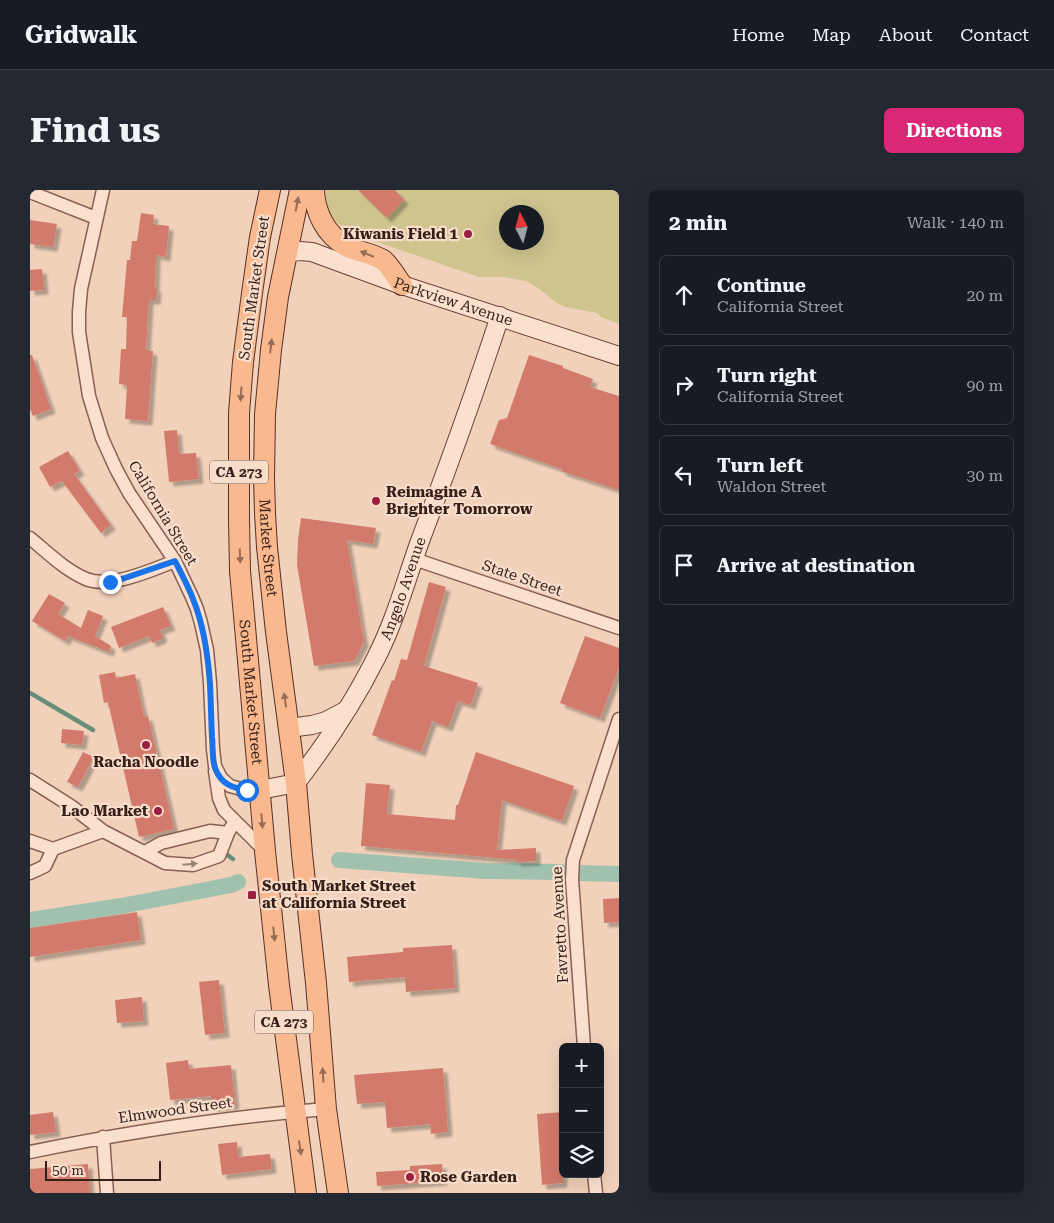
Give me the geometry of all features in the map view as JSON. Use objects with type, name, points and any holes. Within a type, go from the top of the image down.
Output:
[{"type":"main road","name":"South Market Street","points":[[270,190],[252,286],[243,362],[239,413],[240,571],[279,985],[306,1193]]},
{"type":"main road","points":[[252,286],[278,257],[287,253],[278,230],[276,217],[282,190]]},
{"type":"main road","name":"South Market Street","points":[[287,253],[300,190]]},
{"type":"main road","points":[[314,190],[318,213],[327,229],[345,245],[384,261],[402,285]]},
{"type":"main road","name":"Market Street","points":[[287,253],[278,297],[271,350],[265,414],[264,478],[267,547],[296,783]]},
{"type":"main road","name":"CA 273","points":[[296,783],[316,983],[326,1109],[338,1193]]},
{"type":"street","name":"California Street","points":[[103,190],[81,289],[79,312],[79,332],[89,396],[102,438],[119,475],[175,561],[195,602],[205,641],[210,683],[213,750],[221,804],[224,810],[265,851]]},
{"type":"street","points":[[30,192],[96,218]]},
{"type":"street","name":"Parkview Avenue","points":[[287,253],[299,251],[312,252],[402,285],[619,356]]},
{"type":"street","name":"Angelo Avenue","points":[[296,783],[321,750],[346,711],[382,646],[458,440],[500,316]]},
{"type":"street","points":[[30,538],[68,569],[88,580],[97,582],[116,581],[175,561]]},
{"type":"street","name":"State Street","points":[[414,558],[619,628]]},
{"type":"street","points":[[289,728],[326,721],[346,711]]},
{"type":"street","name":"Favretto Avenue","points":[[584,1043],[572,873],[575,851],[619,719]]},
{"type":"street","points":[[215,766],[221,778],[230,786],[241,789],[260,790],[296,783]]},
{"type":"street","points":[[30,780],[71,806],[103,831],[165,863],[193,865],[219,856],[235,821]]},
{"type":"street","points":[[30,841],[53,850],[103,831]]},
{"type":"street","points":[[144,852],[161,843],[196,834],[210,831],[228,833]]},
{"type":"street","points":[[30,873],[45,866],[53,850]]},
{"type":"street","name":"Elmwood Street","points":[[30,1152],[103,1137],[213,1120],[326,1109]]},
{"type":"street","points":[[103,1137],[107,1193]]},
{"type":"street","points":[[594,1178],[596,1193]]},
{"type":"shaded area","points":[[326,190],[619,190],[619,324],[601,317],[597,313],[565,307],[526,281],[504,277],[477,277],[354,234],[336,221],[328,205]]},
{"type":"building","points":[[358,190],[395,190],[404,200],[387,218]]},
{"type":"building","points":[[141,213],[154,215],[153,224],[169,226],[166,257],[156,255],[156,300],[149,300],[146,350],[153,351],[148,421],[125,419],[127,385],[119,384],[121,349],[126,349],[127,317],[122,317],[127,260],[130,260],[132,241],[137,241]]},
{"type":"building","points":[[30,220],[57,224],[53,247],[30,244]]},
{"type":"building","points":[[42,269],[44,290],[30,291],[30,270]]},
{"type":"building","points":[[30,355],[32,355],[51,409],[33,416],[30,409]]},
{"type":"building","points":[[529,355],[563,366],[563,368],[593,379],[590,387],[619,396],[619,490],[561,471],[562,469],[490,444],[499,420],[507,418]]},
{"type":"building","points":[[177,430],[179,454],[196,453],[199,479],[169,482],[164,431]]},
{"type":"building","points":[[68,451],[80,471],[74,474],[111,525],[101,533],[62,481],[50,487],[39,467]]},
{"type":"building","points":[[301,518],[376,528],[373,544],[347,540],[364,642],[354,661],[314,666],[297,565]]},
{"type":"building","points":[[429,582],[446,587],[424,666],[478,683],[471,705],[458,701],[448,727],[432,721],[421,752],[372,735],[401,659],[407,660]]},
{"type":"building","points":[[49,594],[65,603],[58,614],[81,628],[88,610],[103,616],[95,636],[111,646],[109,652],[68,636],[65,641],[32,621]]},
{"type":"building","points":[[163,607],[171,626],[160,630],[163,638],[152,643],[149,636],[119,648],[111,627]]},
{"type":"building","points":[[585,636],[619,648],[619,668],[600,718],[560,703]]},
{"type":"building","points":[[115,672],[116,678],[135,674],[144,717],[148,716],[174,829],[139,837],[108,702],[104,703],[99,675]]},
{"type":"building","points":[[62,729],[84,731],[82,745],[61,743]]},
{"type":"building","points":[[83,752],[94,757],[78,787],[67,782]]},
{"type":"building","points":[[476,752],[574,786],[562,821],[502,800],[497,850],[536,848],[536,861],[517,862],[517,860],[361,846],[366,783],[390,785],[387,814],[455,820],[456,805],[458,805]]},
{"type":"building","points":[[619,898],[619,922],[604,923],[603,899]]},
{"type":"building","points":[[137,912],[141,940],[30,957],[30,928]]},
{"type":"building","points":[[452,945],[455,988],[406,992],[405,977],[349,982],[347,957],[403,952],[403,948]]},
{"type":"building","points":[[219,980],[225,1033],[205,1035],[199,982]]},
{"type":"building","points":[[142,997],[144,1021],[117,1023],[115,1000]]},
{"type":"building","points":[[188,1060],[189,1069],[231,1065],[235,1105],[212,1107],[211,1096],[170,1100],[166,1063]]},
{"type":"building","points":[[443,1068],[448,1132],[431,1134],[430,1124],[387,1128],[385,1102],[357,1104],[354,1075]]},
{"type":"building","points":[[53,1112],[56,1132],[30,1135],[30,1115]]},
{"type":"building","points":[[559,1112],[559,1178],[563,1178],[563,1183],[542,1185],[537,1114]]},
{"type":"building","points":[[237,1142],[238,1157],[270,1154],[272,1169],[222,1175],[218,1144]]},
{"type":"building","points":[[88,1164],[90,1193],[30,1193],[30,1169]]},
{"type":"building","name":"Rose Garden","points":[[442,1164],[443,1181],[377,1186],[376,1172],[410,1170],[410,1166]]},
{"type":"waterway","points":[[30,693],[93,730]]},
{"type":"waterway","points":[[226,854],[233,859]]},
{"type":"waterway","points":[[339,860],[486,871],[561,872]]},
{"type":"waterway","points":[[579,873],[619,874]]},
{"type":"waterway","points":[[30,920],[121,906],[231,885],[238,882]]},
{"type":"place","name":"Kiwanis Field 1","points":[[468,234]]},
{"type":"place","name":"Reimagine A Brighter Tomorrow","points":[[376,501]]},
{"type":"place","name":"Racha Noodle","points":[[146,745]]},
{"type":"place","name":"Lao Market","points":[[158,811]]},
{"type":"place","name":"South Market Street at California Street","points":[[252,895]]},
{"type":"place","name":"Rose Garden","points":[[410,1177]]},
{"type":"route","points":[[110,582],[175,561],[197,608],[201,623],[210,683],[215,766],[221,778],[230,786],[247,790]]}]
